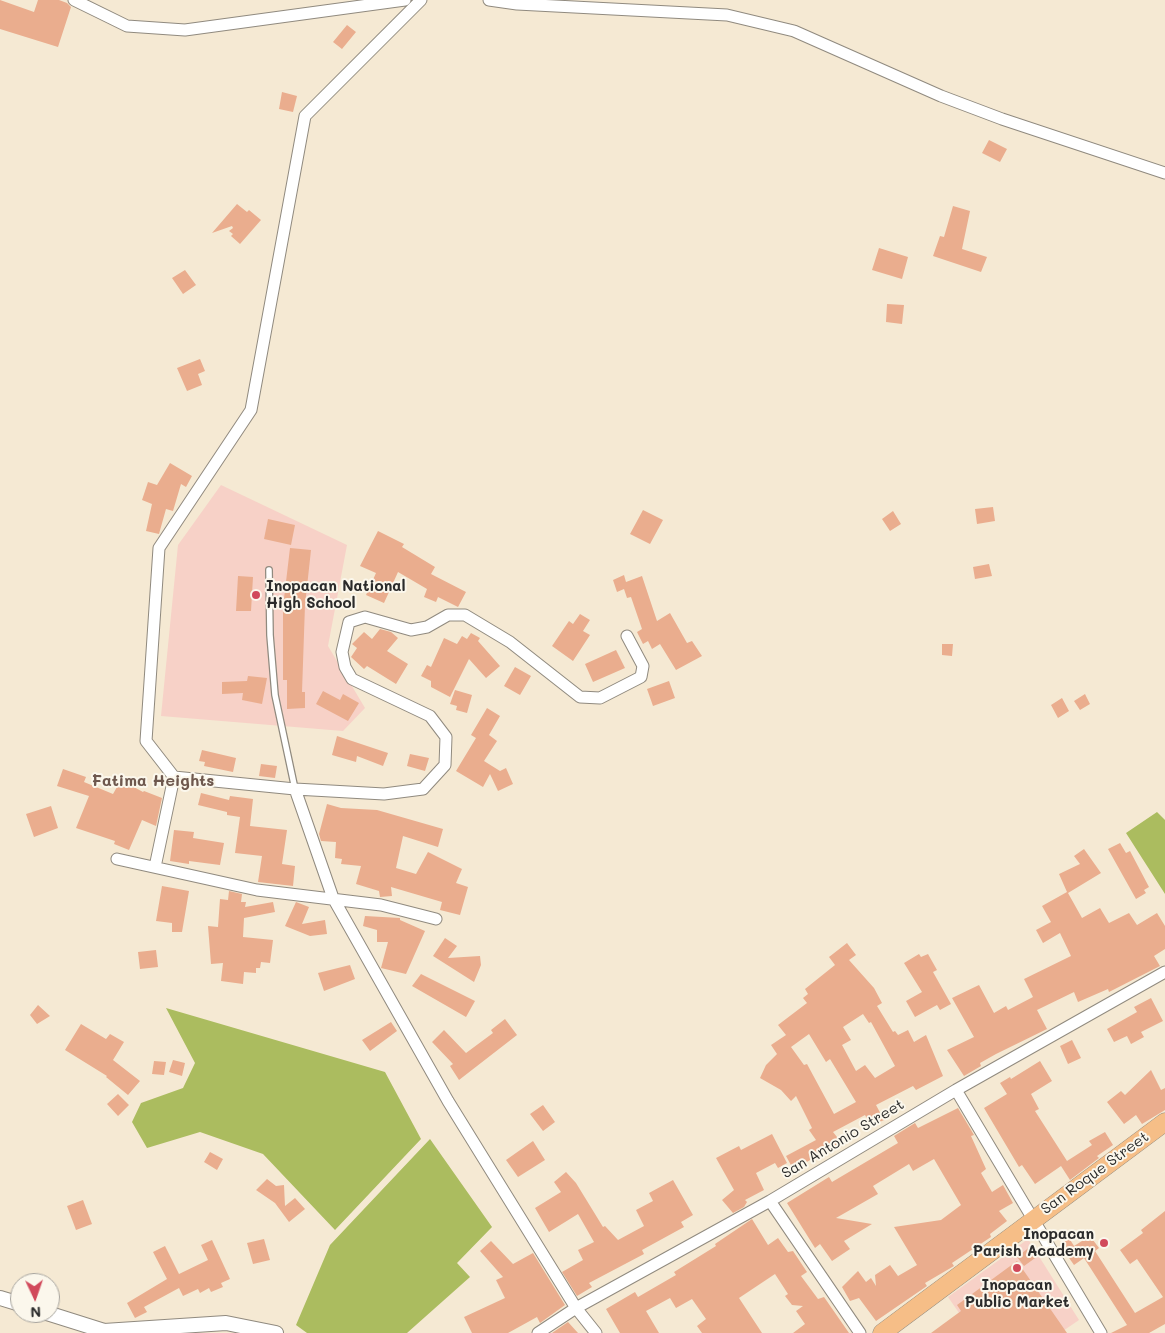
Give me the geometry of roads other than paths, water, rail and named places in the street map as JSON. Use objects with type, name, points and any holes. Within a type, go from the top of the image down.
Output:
[{"type":"main road","name":"San Roque Street","points":[[882,1333],[1165,1122]]},
{"type":"street","points":[[74,0],[127,26],[185,30],[405,0]]},
{"type":"street","points":[[420,0],[305,116],[251,410],[159,548],[146,741],[174,777],[295,789],[384,794],[422,789],[445,765],[446,737],[430,716],[352,679],[345,667],[342,652],[349,622],[365,617],[411,630],[427,627],[448,615],[466,615],[510,642],[580,697],[600,698],[641,677],[643,666],[627,636]]},
{"type":"street","points":[[489,0],[517,4],[727,15],[794,31],[993,116],[1165,174]]},
{"type":"street","points":[[155,867],[174,777]]},
{"type":"street","points":[[295,789],[333,898],[448,1101],[576,1308],[596,1333]]},
{"type":"street","points":[[117,859],[258,890],[381,905],[436,919]]},
{"type":"street","name":"San Antonio Street","points":[[538,1333],[576,1308],[770,1201],[956,1090],[1165,972]]},
{"type":"street","points":[[956,1090],[1101,1333]]},
{"type":"street","points":[[770,1201],[860,1333]]},
{"type":"street","points":[[60,1317],[104,1331],[226,1324],[276,1333]]},
{"type":"lane","points":[[269,570],[270,635],[275,696],[295,789]]},
{"type":"place","name":"Inopacan National High School","points":[[256,595]]},
{"type":"place","name":"Inopacan Parish Academy","points":[[1104,1243]]},
{"type":"place","name":"Inopacan Public Market","points":[[1017,1268]]},
{"type":"district","name":"Fatima Heights","points":[[153,781]]}]
